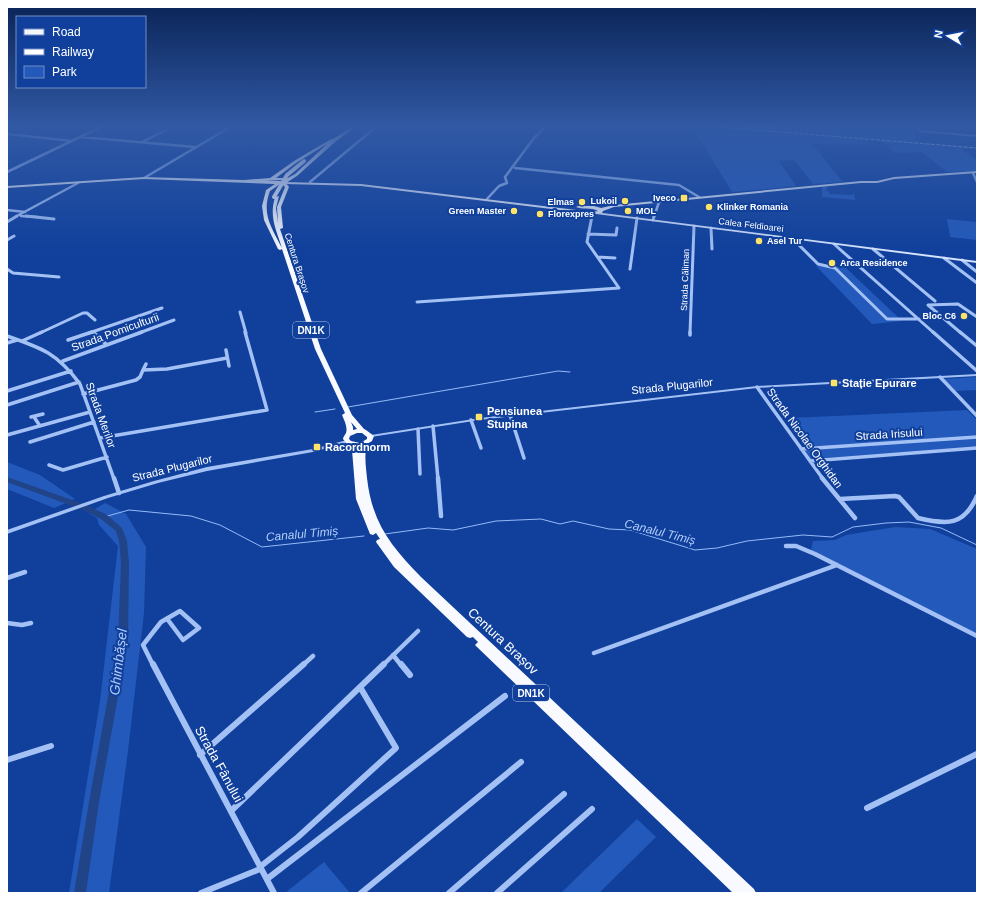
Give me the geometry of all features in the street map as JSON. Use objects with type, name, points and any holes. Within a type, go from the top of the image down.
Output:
[{"type":"highway","points":[[282,248],[263,216],[264,200],[270,187],[294,168]]},
{"type":"highway","name":"Centura Brașov","points":[[297,168],[286,180],[275,197],[271,208],[271,220],[318,349],[349,415],[360,430],[367,432],[371,436]]},
{"type":"highway","points":[[282,248],[279,207],[286,183],[303,168]]},
{"type":"highway","points":[[7,187],[144,178],[246,181],[277,180],[286,183]]},
{"type":"highway","points":[[262,181],[277,180]]},
{"type":"highway","points":[[262,181],[269,183],[270,187]]},
{"type":"highway","name":"Centura Brașov","points":[[282,248],[307,332],[348,423],[350,433]]},
{"type":"highway","points":[[360,430],[350,433],[346,437],[347,441],[359,444],[370,440],[371,436]]},
{"type":"highway","name":"Centura Brașov","points":[[359,444],[356,450],[358,485],[364,512],[375,534],[397,565],[741,893]]},
{"type":"highway","name":"Centura Brașov","points":[[359,444],[363,488],[368,509],[376,528],[393,553],[431,592],[750,893]]},
{"type":"main road","points":[[602,210],[614,206],[976,172]]},
{"type":"main road","points":[[286,183],[296,182],[293,179],[296,175]]},
{"type":"main road","points":[[866,179],[871,182]]},
{"type":"main road","points":[[592,211],[614,206],[866,179],[879,180]]},
{"type":"main road","name":"Calea Feldioarei","points":[[296,182],[361,184],[549,207],[592,211],[602,210],[618,216]]},
{"type":"main road","name":"Calea Feldioarei","points":[[296,182],[356,185],[592,211],[618,216],[977,262]]},
{"type":"main road","points":[[614,206],[610,211],[618,216]]},
{"type":"main road","name":"Calea Feldioarei","points":[[592,211],[602,210]]},
{"type":"street","points":[[144,178],[160,168]]},
{"type":"street","points":[[310,182],[327,168]]},
{"type":"street","points":[[486,200],[500,186],[507,183],[504,178],[511,168]]},
{"type":"street","points":[[515,168],[679,185],[699,197]]},
{"type":"street","points":[[976,172],[977,182]]},
{"type":"street","points":[[7,222],[78,183]]},
{"type":"street","points":[[653,220],[659,202]]},
{"type":"street","points":[[7,210],[26,212]]},
{"type":"street","points":[[417,302],[619,288],[588,244],[588,234],[592,211]]},
{"type":"street","points":[[20,216],[54,219]]},
{"type":"street","points":[[630,269],[637,218]]},
{"type":"street","name":"Strada Căliman","points":[[690,335],[694,226]]},
{"type":"street","points":[[588,234],[616,235],[617,228]]},
{"type":"street","points":[[711,228],[712,248]]},
{"type":"street","points":[[7,240],[14,236]]},
{"type":"street","points":[[792,238],[818,264],[835,268],[887,320],[919,318]]},
{"type":"street","points":[[834,244],[977,371]]},
{"type":"street","points":[[872,249],[935,301]]},
{"type":"street","points":[[598,257],[615,258]]},
{"type":"street","points":[[944,258],[977,283]]},
{"type":"street","points":[[962,260],[977,272]]},
{"type":"street","points":[[7,269],[13,273],[59,277]]},
{"type":"street","points":[[977,317],[958,304],[928,305],[977,346]]},
{"type":"street","points":[[68,340],[162,308]]},
{"type":"street","points":[[100,438],[263,412],[267,410],[240,312]]},
{"type":"street","points":[[22,341],[83,314],[87,313],[95,320]]},
{"type":"street","name":"Strada Pomiculturii","points":[[63,361],[174,320]]},
{"type":"street","points":[[93,332],[107,345]]},
{"type":"street","name":"Strada Merilor","points":[[7,336],[47,350],[63,361],[72,371],[79,382],[119,493]]},
{"type":"street","points":[[7,343],[17,340]]},
{"type":"street","points":[[226,350],[229,366]]},
{"type":"street","points":[[143,370],[167,369],[227,358]]},
{"type":"street","points":[[83,394],[136,380],[140,377],[146,364]]},
{"type":"street","points":[[7,391],[72,371]]},
{"type":"street","name":"Strada Plugarilor","points":[[371,436],[510,415],[757,387],[977,375]]},
{"type":"street","points":[[940,376],[977,416]]},
{"type":"street","points":[[7,405],[79,382]]},
{"type":"street","name":"Strada Nicolae Orghidan","points":[[757,387],[801,449],[855,518]]},
{"type":"street","points":[[7,430],[8,435],[90,412]]},
{"type":"street","points":[[40,426],[33,417],[43,414]]},
{"type":"street","points":[[510,415],[524,458]]},
{"type":"street","points":[[471,420],[481,448]]},
{"type":"street","points":[[30,442],[94,422]]},
{"type":"street","points":[[433,426],[441,516]]},
{"type":"street","points":[[418,429],[420,474]]},
{"type":"street","name":"Strada Irisului","points":[[801,449],[977,437]]},
{"type":"street","name":"Strada Plugarilor","points":[[7,532],[119,493],[206,469],[347,441]]},
{"type":"street","points":[[810,461],[977,448]]},
{"type":"street","points":[[49,465],[63,470],[106,457]]},
{"type":"street","name":"Strada Nicolae Orghidan","points":[[840,499],[892,496],[899,497],[918,518],[954,521],[964,517],[977,496]]},
{"type":"street","points":[[786,546],[796,546],[837,565],[977,636]]},
{"type":"street","points":[[594,653],[769,592],[837,565]]},
{"type":"street","points":[[7,578],[25,572]]},
{"type":"street","points":[[180,611],[199,628],[183,640],[168,620],[180,611]]},
{"type":"street","name":"Strada Fânului","points":[[168,620],[161,622],[143,645],[274,893]]},
{"type":"street","points":[[7,623],[22,625],[31,623]]},
{"type":"street","points":[[231,811],[418,631]]},
{"type":"street","points":[[393,655],[410,675]]},
{"type":"street","points":[[200,755],[313,656]]},
{"type":"street","points":[[202,893],[260,868],[298,838],[396,748],[360,687]]},
{"type":"street","points":[[267,879],[505,696]]},
{"type":"street","points":[[7,760],[51,746]]},
{"type":"street","points":[[867,808],[977,754]]},
{"type":"street","points":[[361,893],[521,762]]},
{"type":"street","points":[[449,893],[564,794]]},
{"type":"street","points":[[498,893],[592,809]]},
{"type":"green space","points":[[717,168],[784,168],[796,186],[732,192]]},
{"type":"green space","points":[[800,168],[832,168],[843,182],[813,184]]},
{"type":"green space","points":[[942,168],[977,168],[977,171],[947,172]]},
{"type":"green space","points":[[825,186],[828,188],[826,190],[829,194],[852,195],[854,193],[855,200],[822,197],[822,187]]},
{"type":"green space","points":[[947,219],[977,222],[977,240],[950,237]]},
{"type":"green space","points":[[816,266],[845,267],[902,321],[872,324]]},
{"type":"green space","points":[[977,377],[977,390],[955,391],[944,379]]},
{"type":"green space","points":[[967,410],[977,420],[977,447],[811,459],[804,449],[810,446],[790,418]]},
{"type":"green space","points":[[7,462],[40,475],[75,499],[54,508],[7,489]]},
{"type":"green space","points":[[105,503],[126,514],[146,547],[144,613],[128,751],[109,893],[69,893],[100,701],[118,546],[99,525],[97,518],[88,513]]},
{"type":"green space","points":[[895,527],[930,529],[977,549],[977,634],[811,550],[813,541],[835,540],[846,535]]},
{"type":"green space","points":[[637,819],[656,837],[599,893],[561,893]]},
{"type":"green space","points":[[324,862],[350,893],[285,893]]},
{"type":"waterway","points":[[348,407],[558,371],[570,372]]},
{"type":"waterway","points":[[315,412],[335,409]]},
{"type":"waterway","name":"Ghimbășel","points":[[7,479],[86,508],[104,517],[119,530],[123,541],[125,563],[123,641],[94,802],[80,893]]},
{"type":"waterway","name":"Canalul Timiș","points":[[104,517],[129,510],[191,516],[220,525],[262,547],[364,536]]},
{"type":"waterway","name":"Canalul Timiș","points":[[385,534],[428,528],[453,530],[496,521],[541,519],[560,524],[573,521],[609,529],[630,530],[695,550],[717,548],[747,541],[803,535],[832,537],[853,527],[909,522],[941,528],[977,545]]},
{"type":"place","name":"Iveco","points":[[684,198]]},
{"type":"place","name":"Lukoil","points":[[625,201]]},
{"type":"place","name":"Elmas","points":[[582,202]]},
{"type":"place","name":"Klinker Romania","points":[[709,207]]},
{"type":"place","name":"Green Master","points":[[514,211]]},
{"type":"place","name":"MOL","points":[[628,211]]},
{"type":"place","name":"Florexpres","points":[[540,214]]},
{"type":"place","name":"Asel Tur","points":[[759,241]]},
{"type":"place","name":"Arca Residence","points":[[832,263]]},
{"type":"place","name":"Bloc C6","points":[[964,316]]},
{"type":"place","name":"Stație Epurare","points":[[834,383]]},
{"type":"place","name":"Pensiunea Stupina","points":[[479,417]]},
{"type":"place","name":"Racordnorm","points":[[317,447]]}]
